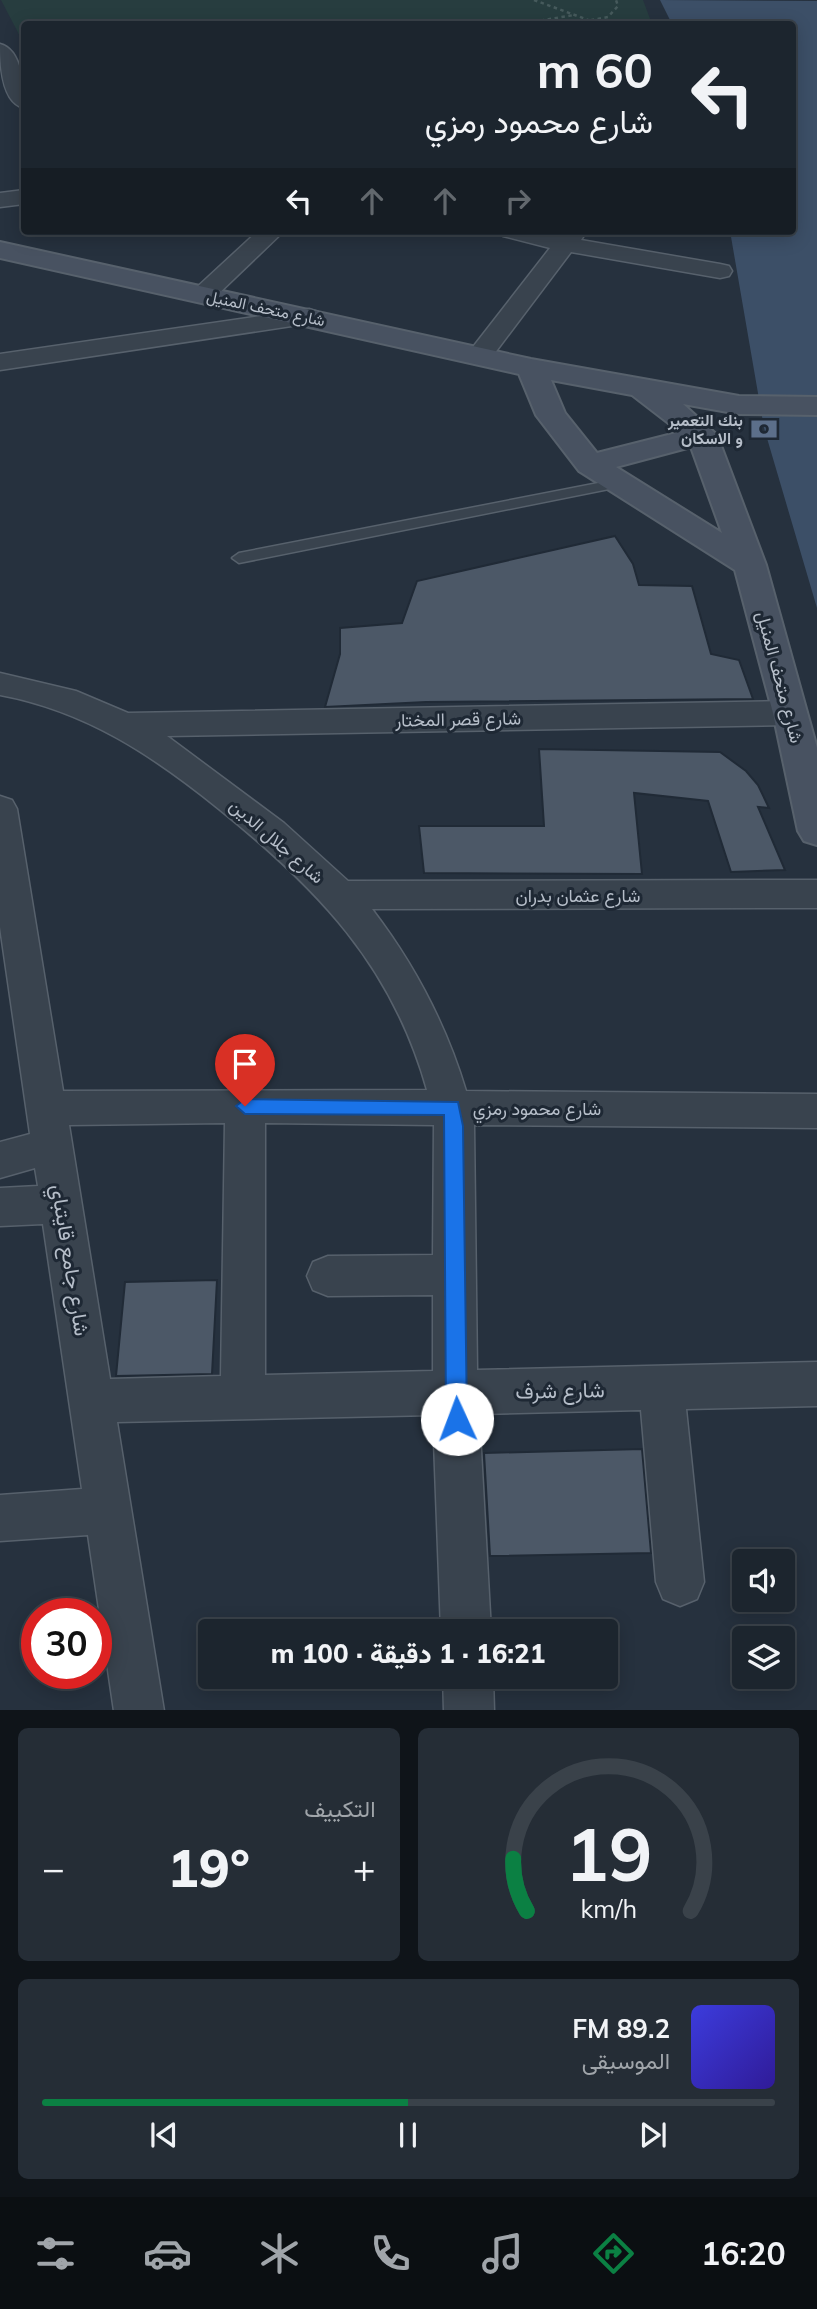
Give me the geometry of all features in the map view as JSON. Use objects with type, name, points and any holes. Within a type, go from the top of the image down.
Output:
[{"type":"street","points":[[0,50],[21,96]]},
{"type":"street","points":[[0,200],[21,197]]},
{"type":"street","points":[[204,294],[268,235]]},
{"type":"street","points":[[545,235],[570,238],[720,271]]},
{"type":"street","points":[[479,356],[570,238]]},
{"type":"street","name":"شارع متحف المنيل","points":[[0,250],[531,368],[739,405],[817,406]]},
{"type":"street","points":[[0,362],[309,317]]},
{"type":"street","points":[[531,368],[551,415],[590,464],[750,565]]},
{"type":"street","name":"شارع متحف المنيل","points":[[635,386],[674,411],[702,435],[750,565],[791,713],[817,831]]},
{"type":"street","points":[[590,464],[702,435]]},
{"type":"street","name":"شارع جلال الدين","points":[[0,684],[32,688],[81,702],[126,725],[179,760],[267,829],[339,895],[375,940],[406,991],[432,1047],[452,1108],[454,1126],[456,1392],[465,1619]]},
{"type":"street","name":"شارع قصر المختار","points":[[126,725],[791,713]]},
{"type":"street","name":"شارع جامع قايتباي","points":[[0,809],[8,910],[62,1204],[139,1710]]},
{"type":"street","name":"شارع عثمان بدران","points":[[339,895],[817,894]]},
{"type":"street","points":[[243,1396],[245,1106]]},
{"type":"street","name":"شارع محمود رمزي","points":[[0,1160],[49,1127],[245,1106],[817,1111]]},
{"type":"street","points":[[0,1208],[62,1204]]},
{"type":"street","points":[[328,1276],[454,1275]]},
{"type":"street","name":"شارع شرف","points":[[93,1401],[817,1384]]},
{"type":"street","points":[[661,1387],[680,1582]]},
{"type":"street","points":[[0,1518],[109,1510]]},
{"type":"street","points":[[468,1689],[469,1710]]},
{"type":"lane","points":[[239,558],[619,483]]},
{"type":"path","points":[[534,0],[591,20]]},
{"type":"path","points":[[586,21],[608,18],[618,6],[616,0]]},
{"type":"path","points":[[538,21],[575,15]]},
{"type":"green space","points":[[1,0],[643,0],[651,21],[21,21],[21,38]]},
{"type":"water","points":[[660,0],[817,1],[817,608],[764,428],[731,235],[796,235],[796,21],[670,21]]},
{"type":"building","points":[[615,536],[633,564],[639,585],[692,586],[711,654],[739,660],[753,699],[426,702],[325,707],[340,654],[340,628],[402,623],[417,581]]},
{"type":"building","points":[[539,749],[720,752],[746,771],[758,785],[769,808],[758,807],[785,870],[731,872],[708,801],[634,793],[642,874],[424,873],[419,826],[544,826]]},
{"type":"building","points":[[217,1280],[212,1374],[116,1376],[125,1282]]},
{"type":"building","points":[[642,1449],[651,1553],[490,1556],[484,1453]]},
{"type":"place","name":"بنك التعمير و الاسكان","points":[[764,429]]},
{"type":"route","points":[[245,1106],[452,1108],[457,1419]]}]
